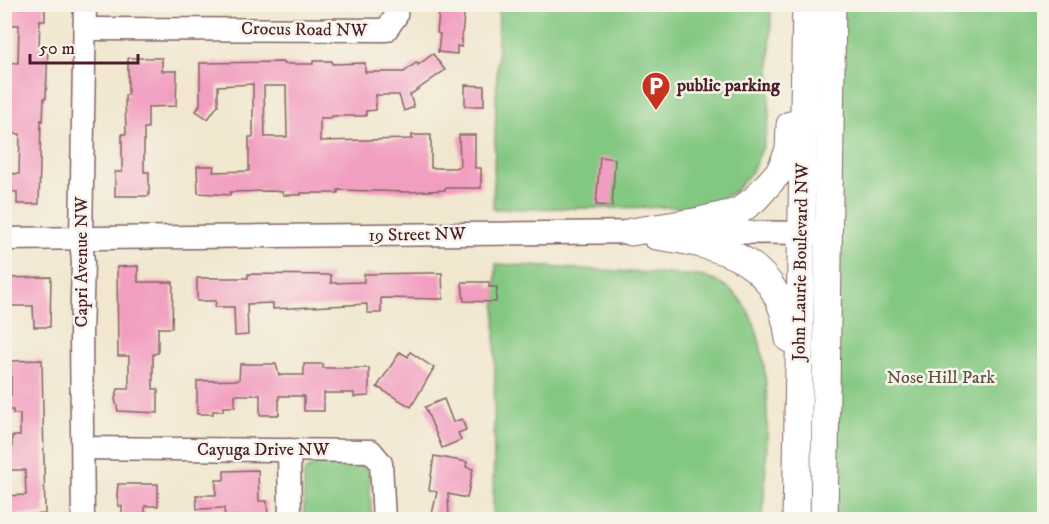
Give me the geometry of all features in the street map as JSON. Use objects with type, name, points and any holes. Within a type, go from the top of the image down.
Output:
[{"type":"main road","points":[[631,232],[700,221],[738,212],[755,199],[780,171],[789,150],[797,4]]},
{"type":"main road","name":"John Laurie Boulevard NW","points":[[796,519],[806,4]]},
{"type":"main road","name":"John Laurie Boulevard NW","points":[[824,519],[832,4]]},
{"type":"main road","points":[[631,232],[699,242],[736,255],[754,267],[770,284],[781,303],[787,323],[797,429]]},
{"type":"street","name":"Capri Avenue NW","points":[[83,519],[81,335],[83,262],[81,239],[85,4]]},
{"type":"street","name":"Crocus Road NW","points":[[85,29],[386,30],[396,16],[397,4]]},
{"type":"street","name":"19 Street NW","points":[[4,239],[631,232],[830,234]]},
{"type":"street","name":"Cayuga Drive NW","points":[[83,448],[371,451],[381,462],[384,519]]},
{"type":"street","points":[[289,450],[290,519]]},
{"type":"green space","points":[[499,5],[771,5],[769,118],[763,147],[751,173],[735,191],[724,198],[686,207],[493,209]]},
{"type":"green space","name":"Nose Hill Park","points":[[841,5],[1044,5],[1044,519],[835,520]]},
{"type":"green space","points":[[496,264],[700,276],[722,284],[733,292],[748,311],[758,337],[764,367],[767,432],[763,519],[493,520]]},
{"type":"green space","points":[[357,461],[369,473],[372,519],[304,519],[304,472],[316,462]]},
{"type":"building","points":[[24,4],[45,4],[45,21],[40,20],[39,47],[48,47],[46,98],[44,98],[43,121],[41,120],[39,204],[17,204],[17,192],[4,191],[4,173],[19,174],[20,134],[4,134],[4,62],[18,63],[19,25],[4,25],[4,8],[24,8]]},
{"type":"building","points":[[440,4],[465,4],[461,47],[457,46],[457,54],[438,52]]},
{"type":"building","points":[[433,54],[445,70],[410,95],[414,107],[404,111],[399,95],[376,95],[376,110],[366,111],[366,116],[320,118],[320,141],[412,139],[412,135],[431,135],[431,168],[455,168],[460,166],[459,135],[475,135],[475,168],[481,168],[481,188],[445,188],[445,190],[409,192],[338,190],[338,193],[301,193],[301,195],[283,195],[283,192],[272,191],[230,192],[230,195],[198,193],[197,166],[214,166],[213,172],[249,171],[249,137],[253,137],[253,84],[218,86],[218,105],[208,119],[196,111],[200,105],[200,63],[313,64],[313,61],[332,61],[332,64],[365,63],[365,72],[404,72],[417,62],[418,65]],"holes":[[[264,86],[286,86],[287,137],[265,137]]]},
{"type":"building","points":[[128,58],[162,58],[162,71],[177,71],[176,106],[148,107],[148,128],[144,128],[144,172],[149,172],[149,196],[115,196],[115,172],[122,172],[122,134],[126,134],[125,95],[128,95]]},
{"type":"building","points":[[465,85],[484,86],[484,106],[465,106]]},
{"type":"building","points":[[600,157],[615,159],[612,206],[596,205]]},
{"type":"building","points":[[138,266],[138,282],[173,282],[172,328],[158,328],[158,353],[153,354],[153,389],[158,389],[158,413],[118,411],[115,399],[118,389],[129,389],[129,356],[118,356],[117,267]]},
{"type":"building","points":[[442,273],[443,299],[381,298],[381,313],[367,313],[367,304],[273,309],[273,303],[247,304],[248,335],[235,336],[234,307],[215,307],[216,301],[197,301],[197,278],[248,278],[248,274],[331,275],[331,283],[364,282],[364,274]]},
{"type":"building","points":[[51,277],[50,327],[34,327],[33,306],[4,306],[4,278]]},
{"type":"building","points":[[462,282],[489,282],[489,287],[497,287],[496,302],[464,301]]},
{"type":"building","points":[[400,352],[408,357],[410,352],[434,368],[411,407],[377,387]]},
{"type":"building","points":[[42,360],[45,514],[4,515],[4,496],[26,495],[25,470],[4,470],[4,451],[12,451],[12,436],[20,436],[20,414],[13,414],[13,410],[4,410],[4,395],[11,395],[11,361]]},
{"type":"building","points":[[240,364],[276,364],[279,375],[304,375],[304,364],[323,364],[323,368],[369,368],[369,396],[354,397],[354,393],[324,393],[324,411],[304,411],[304,396],[279,396],[279,415],[260,415],[260,395],[235,395],[235,407],[223,407],[223,411],[213,411],[213,414],[197,414],[197,381],[239,380]]},
{"type":"building","points":[[444,399],[453,422],[462,419],[466,430],[458,433],[461,440],[442,448],[425,407]]},
{"type":"building","points":[[434,456],[467,462],[466,467],[473,469],[467,498],[448,494],[449,519],[431,519],[437,492],[429,490]]},
{"type":"building","points":[[258,470],[259,501],[267,501],[268,519],[245,519],[245,516],[225,517],[224,508],[197,509],[196,495],[216,495],[216,480],[224,480],[224,471]]},
{"type":"building","points":[[118,484],[158,484],[158,506],[145,506],[145,519],[122,519],[122,506],[119,506],[117,496]]},
{"type":"place","name":"public parking","points":[[656,112]]}]
